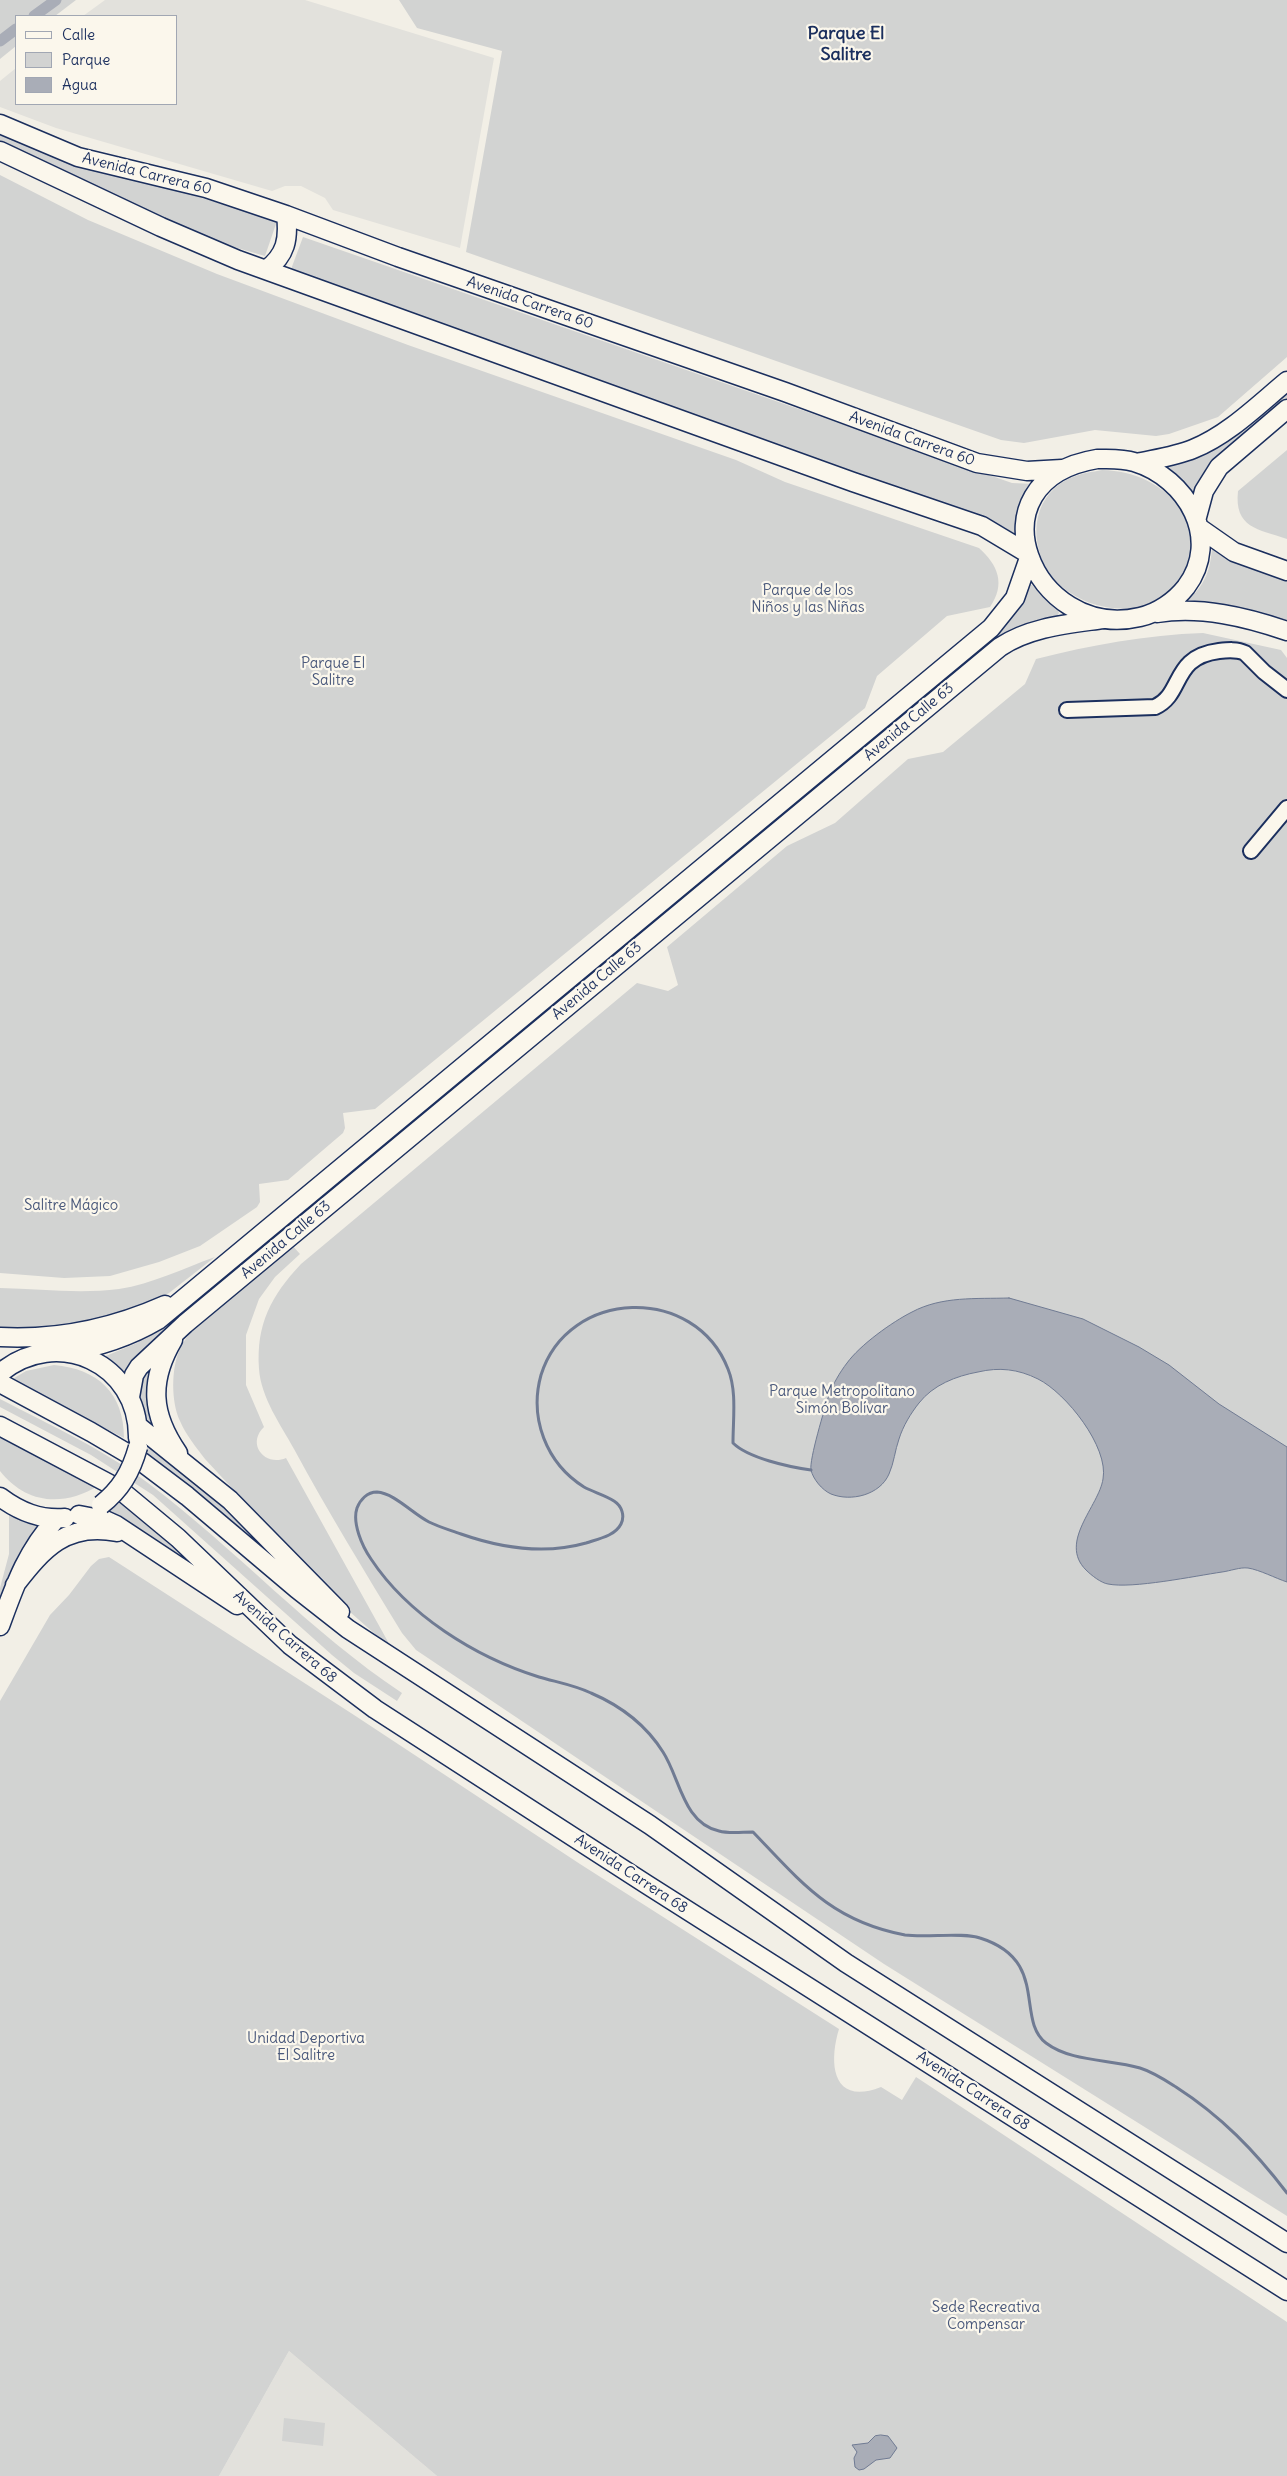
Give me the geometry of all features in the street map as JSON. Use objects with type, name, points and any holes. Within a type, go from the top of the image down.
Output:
[{"type":"main road","name":"Avenida Carrera 60","points":[[0,124],[78,156],[206,188],[286,215],[398,257],[785,392],[977,463],[1028,471],[1062,469]]},
{"type":"main road","name":"Avenida Carrera 60","points":[[0,151],[162,227],[266,270],[853,482],[982,526],[1028,555]]},
{"type":"main road","points":[[266,270],[278,261],[286,247],[288,231],[286,215]]},
{"type":"main road","points":[[1287,381],[1236,423],[1204,444],[1182,453],[1137,463],[1097,459],[1072,464],[1062,469],[1044,482],[1029,507],[1025,523],[1028,555],[1041,581],[1075,607],[1103,619],[1122,619],[1181,610],[1261,622],[1287,631]]},
{"type":"main road","points":[[1151,614],[1182,593],[1192,580],[1201,552],[1199,523],[1204,491],[1219,468],[1287,409]]},
{"type":"main road","points":[[1137,463],[1164,479],[1183,495],[1199,523],[1234,552],[1287,571]]},
{"type":"main road","name":"Avenida Calle 63","points":[[66,1352],[103,1345],[143,1329],[158,1320],[991,628],[1015,598],[1028,555]]},
{"type":"main road","name":"Avenida Calle 63","points":[[130,1398],[134,1375],[139,1367],[185,1324],[1000,647],[1015,638],[1038,630],[1103,619]]},
{"type":"main road","points":[[497,1038],[509,1054]]},
{"type":"main road","points":[[0,1337],[59,1336],[102,1327],[140,1316],[192,1291]]},
{"type":"main road","points":[[185,1324],[165,1354],[159,1371],[156,1391],[162,1425],[187,1465]]},
{"type":"main road","points":[[0,1345],[31,1355]]},
{"type":"main road","points":[[0,1497],[29,1514],[56,1519],[79,1515],[101,1505],[126,1480],[133,1464],[138,1447],[138,1426],[130,1398],[114,1376],[103,1367],[79,1355],[66,1352],[48,1352],[31,1355],[0,1376],[91,1432],[164,1478],[323,1610],[372,1646],[650,1825],[846,1963],[1287,2243]]},
{"type":"main road","name":"Avenida Carrera 68","points":[[0,1426],[119,1489],[178,1538],[265,1622],[339,1684],[375,1709],[646,1884],[1287,2291]]},
{"type":"main road","points":[[138,1426],[230,1500],[372,1646]]},
{"type":"main road","points":[[79,1515],[105,1520],[134,1536],[196,1580],[265,1622]]},
{"type":"main road","points":[[0,1626],[15,1585],[32,1549],[56,1519]]},
{"type":"main road","points":[[15,1585],[38,1556],[60,1538],[96,1530],[111,1530],[134,1536]]},
{"type":"street","points":[[1067,710],[1155,707],[1167,700],[1178,678],[1188,664],[1201,656],[1223,651],[1245,653],[1264,672],[1287,690]]},
{"type":"street","points":[[1251,851],[1287,808]]},
{"type":"shaded area","points":[[105,0],[305,0],[494,58],[460,248],[333,210],[325,198],[301,186],[285,186],[272,191],[56,128],[0,107],[0,81],[15,69],[15,105],[178,105],[178,15],[84,15]]},
{"type":"shaded area","points":[[289,2351],[437,2476],[219,2476]]},
{"type":"green space","points":[[0,0],[76,0],[56,15],[15,15],[15,47],[0,59]]},
{"type":"green space","points":[[399,0],[1287,0],[1287,357],[1218,417],[1169,434],[1156,436],[1095,430],[1024,443],[1001,440],[466,252],[502,51],[417,28]]},
{"type":"green space","points":[[0,133],[51,156],[86,169],[176,190],[277,221],[265,256],[203,238],[0,141]]},
{"type":"green space","name":"Parque El Salitre","points":[[0,175],[88,220],[217,274],[408,345],[736,460],[785,482],[979,548],[986,554],[995,568],[999,583],[995,599],[990,607],[947,616],[877,676],[865,708],[375,1109],[343,1113],[345,1128],[343,1133],[288,1180],[259,1184],[260,1202],[257,1207],[200,1246],[159,1262],[110,1276],[64,1278],[0,1273]]},
{"type":"green space","points":[[303,237],[1012,483],[1034,484],[1020,503],[1015,537],[1006,528],[981,517],[290,272]]},
{"type":"green space","points":[[1287,389],[1287,401],[1215,458],[1206,468],[1195,494],[1165,464]]},
{"type":"green space","points":[[1287,450],[1287,539],[1258,529],[1244,520],[1240,513],[1238,491]]},
{"type":"green space","points":[[1102,470],[1137,476],[1157,486],[1167,493],[1183,511],[1190,525],[1194,549],[1187,572],[1169,595],[1153,603],[1125,609],[1110,608],[1082,600],[1059,584],[1041,557],[1037,541],[1037,526],[1040,511],[1047,497],[1058,485],[1073,477]]},
{"type":"green space","points":[[1212,546],[1235,563],[1287,580],[1287,623],[1242,610],[1188,600],[1199,588],[1206,576]]},
{"type":"green space","points":[[1027,585],[1032,585],[1057,608],[1059,613],[1057,616],[914,708],[819,785],[539,1024],[446,1095],[266,1245],[135,1357],[122,1376],[101,1358],[137,1343],[158,1328],[1001,629],[1019,607]]},
{"type":"green space","name":"Parque Metropolitano Simón Bolívar","points":[[1203,633],[1281,650],[1287,658],[1287,2216],[884,1964],[416,1650],[402,1633],[361,1565],[278,1421],[263,1390],[259,1369],[260,1338],[263,1324],[274,1299],[301,1264],[637,983],[668,991],[678,985],[667,947],[787,846],[835,823],[908,759],[943,752],[1025,684],[1036,659],[1119,641]]},
{"type":"green space","points":[[291,1244],[300,1254],[275,1277],[259,1299],[246,1335],[246,1385],[264,1427],[257,1440],[258,1447],[265,1457],[278,1460],[286,1458],[392,1649],[333,1597],[205,1459],[191,1441],[177,1413],[173,1385],[175,1366],[180,1349],[188,1336],[214,1308]]},
{"type":"green space","points":[[215,1257],[169,1293],[143,1307],[85,1326],[0,1330],[0,1288],[75,1291],[119,1289],[156,1280]]},
{"type":"green space","points":[[156,1360],[163,1437],[146,1418],[139,1400],[142,1381]]},
{"type":"green space","points":[[54,1365],[70,1367],[84,1372],[106,1386],[119,1408],[123,1422],[124,1438],[11,1380],[26,1371]]},
{"type":"green space","points":[[0,1399],[95,1448],[148,1483],[212,1535],[336,1644],[402,1693],[397,1701],[354,1673],[332,1655],[153,1495],[91,1455],[0,1407]]},
{"type":"green space","points":[[0,1438],[98,1486],[72,1497],[46,1499],[33,1496],[10,1482],[0,1471]]},
{"type":"green space","points":[[145,1441],[243,1522],[289,1572],[145,1456]]},
{"type":"green space","points":[[122,1501],[220,1586],[109,1511]]},
{"type":"green space","points":[[9,1515],[24,1522],[39,1524],[21,1550],[0,1596],[0,1588],[9,1554]]},
{"type":"green space","name":"Unidad Deportiva El Salitre","points":[[109,1557],[580,1864],[839,2029],[834,2056],[835,2068],[838,2079],[844,2086],[853,2091],[865,2091],[881,2087],[902,2100],[916,2077],[1287,2322],[1287,2476],[437,2476],[289,2351],[219,2476],[0,2476],[0,1701],[50,1615],[69,1595],[91,1566],[99,1559]]},
{"type":"green space","points":[[284,2418],[325,2423],[323,2446],[282,2441]]},
{"type":"water","points":[[1009,1298],[1083,1319],[1139,1347],[1169,1365],[1219,1404],[1287,1447],[1287,1582],[1248,1568],[1132,1585],[1108,1584],[1093,1576],[1086,1570],[1079,1559],[1076,1548],[1082,1524],[1100,1490],[1103,1479],[1103,1466],[1099,1452],[1083,1422],[1061,1396],[1038,1379],[1016,1371],[986,1370],[953,1379],[931,1391],[910,1415],[901,1434],[889,1474],[885,1481],[872,1492],[856,1497],[847,1497],[831,1494],[821,1487],[811,1470],[812,1456],[829,1395],[839,1374],[853,1356],[877,1334],[923,1307],[959,1299]]},
{"type":"water","points":[[875,2436],[888,2436],[897,2448],[890,2458],[876,2460],[864,2469],[859,2470],[855,2467],[854,2458],[857,2452],[852,2445],[868,2443]]},
{"type":"waterway","points":[[35,15],[56,0]]},
{"type":"waterway","points":[[0,41],[15,30]]},
{"type":"waterway","points":[[811,1470],[792,1467],[758,1457],[733,1443],[733,1386],[728,1369],[712,1341],[689,1322],[661,1311],[632,1308],[603,1312],[577,1325],[555,1346],[541,1375],[538,1391],[539,1423],[551,1452],[571,1477],[584,1487],[617,1503],[622,1511],[623,1518],[615,1531],[601,1538],[570,1547],[539,1549],[507,1546],[476,1539],[429,1522],[390,1496],[377,1492],[367,1495],[360,1502],[357,1508],[356,1520],[364,1548],[386,1579],[424,1616],[445,1632],[491,1658],[539,1677],[578,1688],[612,1703],[631,1717],[649,1733],[663,1752],[684,1798],[697,1819],[719,1831],[753,1832],[819,1897],[857,1920],[879,1929],[905,1935],[973,1936],[1002,1948],[1015,1960],[1023,1975],[1028,1990],[1032,2020],[1037,2032],[1046,2043],[1067,2054],[1140,2068],[1168,2082],[1208,2110],[1236,2135],[1287,2193]]},
{"type":"district","name":"Parque El Salitre","points":[[846,44]]},
{"type":"park label","name":"Parque de los Niños y las Niñas","points":[[808,600]]},
{"type":"park label","name":"Salitre Mágico","points":[[71,1206]]},
{"type":"park label","name":"Sede Recreativa Compensar","points":[[986,2316]]}]
